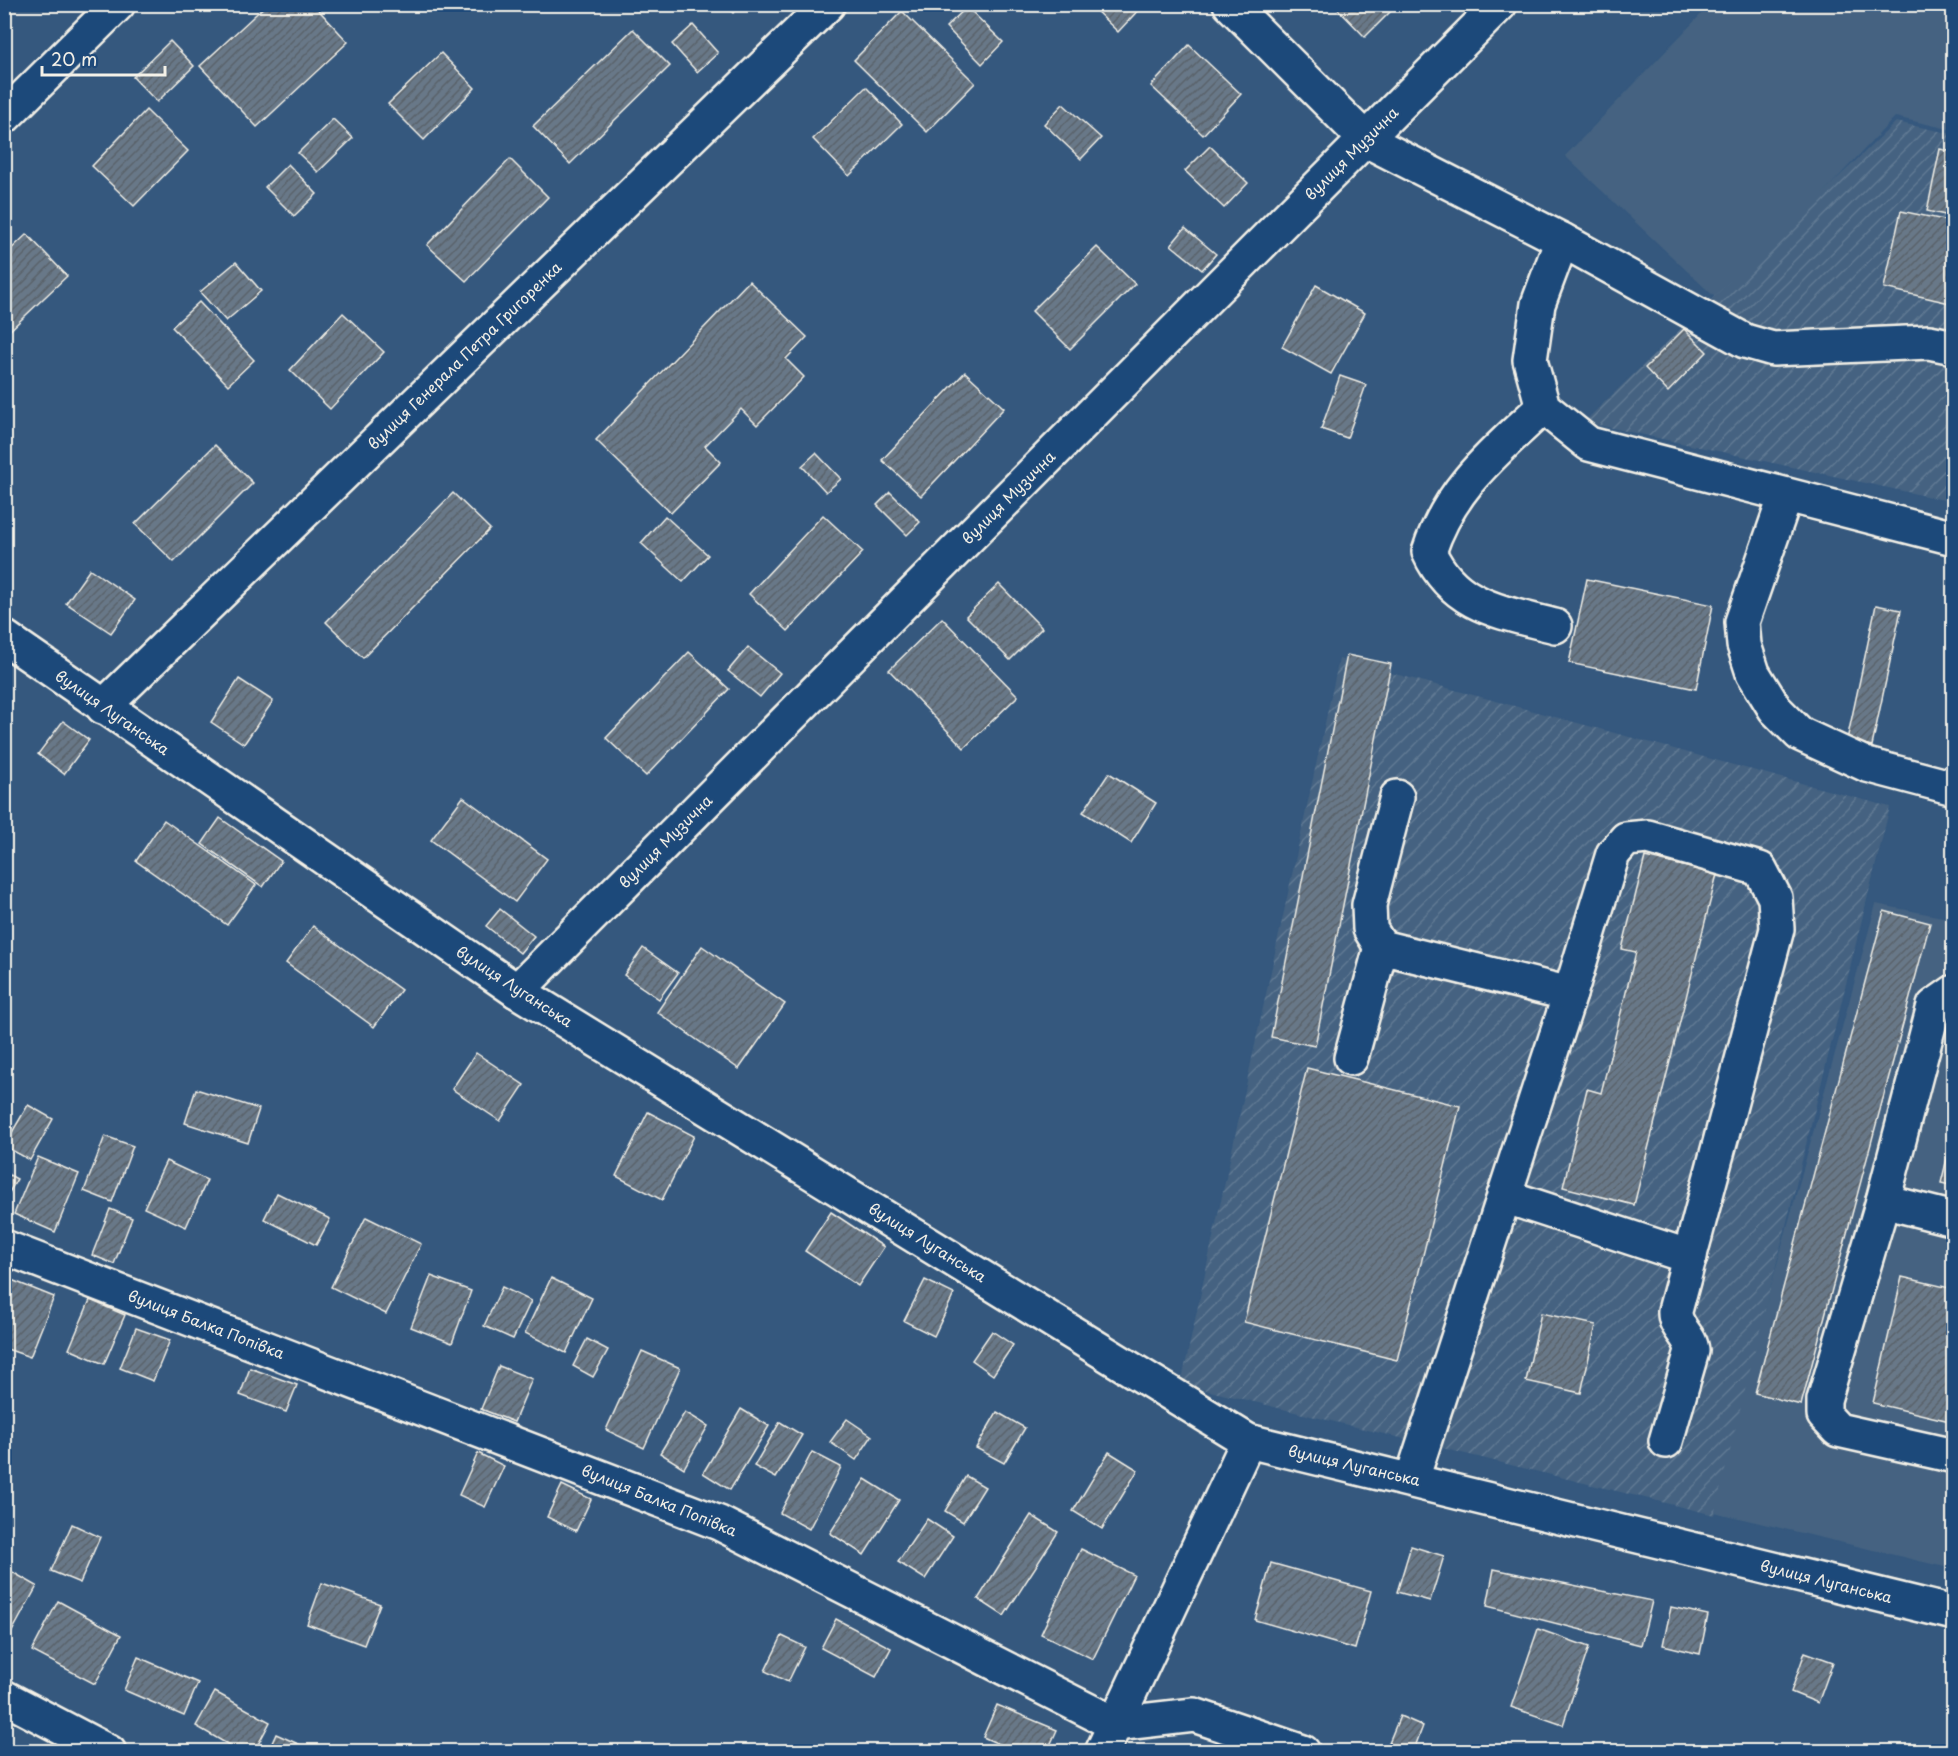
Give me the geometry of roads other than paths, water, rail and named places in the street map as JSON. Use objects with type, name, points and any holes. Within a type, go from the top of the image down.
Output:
[{"type":"street","points":[[4,117],[118,4]]},
{"type":"street","name":"вулиця Генерала Петра Григоренка","points":[[103,707],[828,4]]},
{"type":"street","points":[[1230,4],[1366,140],[1562,240],[1745,340],[1773,349],[1929,342],[1953,347]]},
{"type":"street","name":"вулиця Музична","points":[[517,991],[1500,4]]},
{"type":"street","points":[[1562,240],[1538,304],[1530,360],[1543,406],[1589,444],[1953,538]]},
{"type":"street","points":[[1543,406],[1469,477],[1435,533],[1429,552],[1438,571],[1458,592],[1489,608],[1555,626]]},
{"type":"street","points":[[1786,495],[1742,622],[1744,645],[1753,673],[1775,709],[1800,734],[1867,765],[1953,788]]},
{"type":"street","name":"вулиця Луганська","points":[[4,637],[517,991],[1248,1441],[1412,1479],[1953,1613]]},
{"type":"street","points":[[1397,797],[1369,905],[1370,929],[1381,947],[1570,994]]},
{"type":"street","points":[[1412,1479],[1570,994],[1613,854],[1626,840],[1648,837],[1760,869],[1775,898],[1777,929],[1675,1317],[1691,1343],[1692,1351],[1666,1441]]},
{"type":"street","points":[[1351,1058],[1381,947]]},
{"type":"street","points":[[1953,992],[1934,1006],[1883,1201],[1824,1400],[1824,1415],[1838,1430],[1953,1456]]},
{"type":"street","points":[[1504,1196],[1690,1257]]},
{"type":"street","points":[[1883,1201],[1953,1219]]},
{"type":"street","name":"вулиця Балка Попівка","points":[[4,1247],[720,1523],[1109,1738]]},
{"type":"street","points":[[1109,1738],[1248,1441]]},
{"type":"street","points":[[4,1697],[109,1752]]},
{"type":"street","points":[[1109,1738],[1194,1715],[1303,1752]]}]
